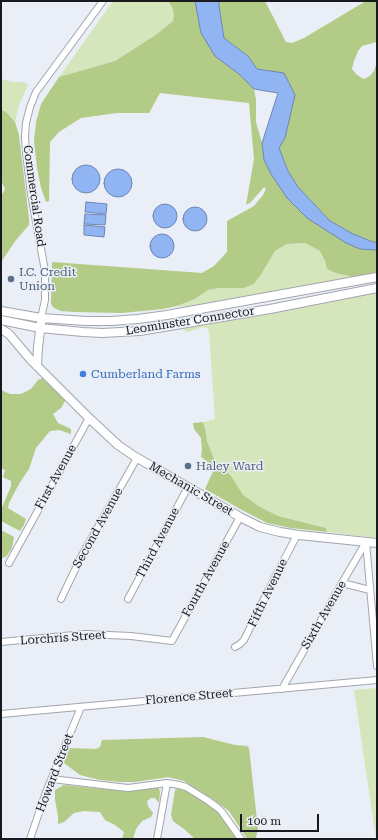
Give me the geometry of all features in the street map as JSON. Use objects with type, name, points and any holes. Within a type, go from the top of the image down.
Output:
[{"type":"main road","name":"Leominster Connector","points":[[1,311],[41,318],[86,321],[118,321],[167,315],[377,277]]},
{"type":"main road","name":"Leominster Connector","points":[[1,320],[40,328],[83,332],[102,333],[140,331],[270,309],[377,288]]},
{"type":"main road","points":[[37,366],[41,318]]},
{"type":"main road","name":"Mechanic Street","points":[[1,328],[9,334],[37,366],[118,445],[137,458],[240,517],[269,530],[297,535],[377,543]]},
{"type":"street","name":"Commercial Road","points":[[41,318],[45,300],[45,271],[30,187],[25,137],[26,123],[36,92],[103,1]]},
{"type":"street","name":"First Avenue","points":[[9,563],[89,418]]},
{"type":"street","name":"Second Avenue","points":[[61,599],[81,557],[137,458]]},
{"type":"street","name":"Third Avenue","points":[[128,599],[188,487]]},
{"type":"street","name":"Fourth Avenue","points":[[172,641],[240,517]]},
{"type":"street","name":"Fifth Avenue","points":[[235,647],[244,640],[297,535]]},
{"type":"street","name":"Sixth Avenue","points":[[282,688],[366,542]]},
{"type":"street","points":[[366,542],[377,666]]},
{"type":"street","points":[[342,582],[370,590]]},
{"type":"street","name":"Lorchris Street","points":[[1,642],[86,634],[131,636],[172,641]]},
{"type":"street","name":"Florence Street","points":[[1,714],[377,680]]},
{"type":"street","name":"Howard Street","points":[[30,838],[46,792],[80,707]]},
{"type":"street","points":[[52,779],[111,787],[128,788],[167,783],[186,787],[208,800],[222,812],[241,839]]},
{"type":"street","points":[[157,839],[167,783]]},
{"type":"street","points":[[30,838],[37,839]]},
{"type":"green space","points":[[113,1],[168,1],[174,14],[173,21],[157,34],[115,61],[59,77]]},
{"type":"green space","points":[[168,1],[195,1],[201,33],[254,89],[256,100],[256,122],[262,143],[264,160],[360,249],[377,250],[377,272],[354,277],[336,273],[327,269],[320,251],[305,243],[287,244],[275,251],[254,284],[244,288],[219,288],[208,290],[195,299],[177,306],[163,309],[122,313],[74,312],[61,311],[54,308],[51,304],[52,262],[202,273],[214,266],[227,252],[227,221],[254,206],[266,189],[264,187],[251,202],[246,205],[254,159],[249,103],[160,93],[149,113],[117,113],[81,118],[59,132],[50,142],[49,201],[46,202],[41,188],[37,168],[34,141],[36,122],[41,104],[59,77],[115,61],[157,34],[173,21],[174,14]]},
{"type":"green space","points":[[219,1],[265,1],[286,42],[292,43],[304,38],[366,1],[377,1],[377,42],[362,46],[358,51],[352,69],[357,75],[364,79],[370,76],[374,71],[377,62],[377,242],[373,242],[353,234],[330,221],[298,187],[288,171],[279,148],[285,138],[284,74],[257,69],[248,56],[224,38]]},
{"type":"green space","points":[[1,79],[13,82],[24,82],[28,85],[19,105],[15,122],[1,110]]},
{"type":"green space","points":[[1,110],[6,112],[15,122],[19,135],[29,225],[16,240],[1,262],[1,196],[5,189],[1,181]]},
{"type":"green space","points":[[305,243],[320,251],[327,269],[354,277],[188,307],[177,306],[195,299],[208,290],[219,288],[244,288],[254,284],[275,251],[287,244]]},
{"type":"green space","points":[[377,291],[377,538],[327,532],[326,528],[278,516],[260,507],[242,495],[231,476],[214,459],[207,441],[203,422],[215,419],[209,332],[207,328],[203,327],[189,332],[185,331],[183,326]]},
{"type":"green space","points":[[42,378],[63,397],[65,401],[61,408],[53,414],[58,423],[71,429],[71,434],[59,430],[50,431],[36,448],[29,469],[19,484],[8,508],[26,519],[20,531],[1,521],[1,510],[11,486],[11,481],[3,477],[5,470],[1,468],[1,390],[10,394],[21,394],[31,389],[38,380]]},
{"type":"green space","points":[[203,422],[207,441],[214,459],[231,476],[243,495],[260,507],[278,516],[326,528],[327,532],[291,528],[267,523],[205,489],[215,467],[201,457],[201,438],[194,429],[193,423]]},
{"type":"green space","points":[[1,530],[14,537],[12,548],[6,557],[1,558]]},
{"type":"green space","points":[[377,688],[377,839],[376,839],[354,690]]},
{"type":"green space","points":[[203,737],[235,745],[247,746],[249,748],[258,829],[257,839],[247,839],[229,811],[184,781],[168,777],[135,782],[100,780],[80,775],[64,763],[70,748],[96,749],[100,747],[102,740]]},
{"type":"green space","points":[[64,785],[122,791],[158,786],[160,792],[159,803],[155,798],[151,798],[147,801],[148,806],[153,813],[151,817],[142,821],[136,829],[133,839],[122,839],[124,832],[105,820],[100,812],[84,811],[74,813],[64,822],[58,824],[55,790]]},
{"type":"green space","points":[[179,788],[209,803],[218,812],[238,839],[195,839],[173,821],[171,815],[175,790]]},
{"type":"water","points":[[195,1],[219,1],[224,38],[248,56],[257,69],[284,73],[295,95],[285,138],[279,148],[288,171],[298,187],[330,221],[353,234],[373,242],[377,242],[377,250],[360,249],[346,243],[307,218],[287,198],[271,174],[264,160],[262,143],[278,93],[254,89],[240,75],[215,56],[201,33]]},
{"type":"water","points":[[86,165],[96,169],[100,179],[96,189],[86,193],[76,189],[72,179],[76,169]]},
{"type":"water","points":[[118,169],[128,173],[132,183],[128,193],[118,197],[108,193],[104,183],[108,173]]},
{"type":"water","points":[[86,202],[107,204],[106,214],[85,212]]},
{"type":"water","points":[[165,204],[170,205],[176,211],[176,221],[170,227],[165,228],[160,227],[154,221],[153,216],[154,211],[160,205]]},
{"type":"water","points":[[195,207],[200,208],[206,214],[206,224],[200,230],[195,231],[190,230],[184,224],[183,219],[184,214],[190,208]]},
{"type":"water","points":[[85,214],[106,215],[105,225],[84,224]]},
{"type":"water","points":[[84,225],[105,227],[104,237],[84,235]]},
{"type":"water","points":[[162,234],[167,235],[173,241],[173,251],[167,257],[162,258],[157,257],[151,251],[150,246],[151,241],[157,235]]},
{"type":"place","name":"I.C. Credit Union","points":[[11,279]]},
{"type":"place","name":"Cumberland Farms","points":[[83,374]]},
{"type":"place","name":"Haley Ward","points":[[188,466]]}]
